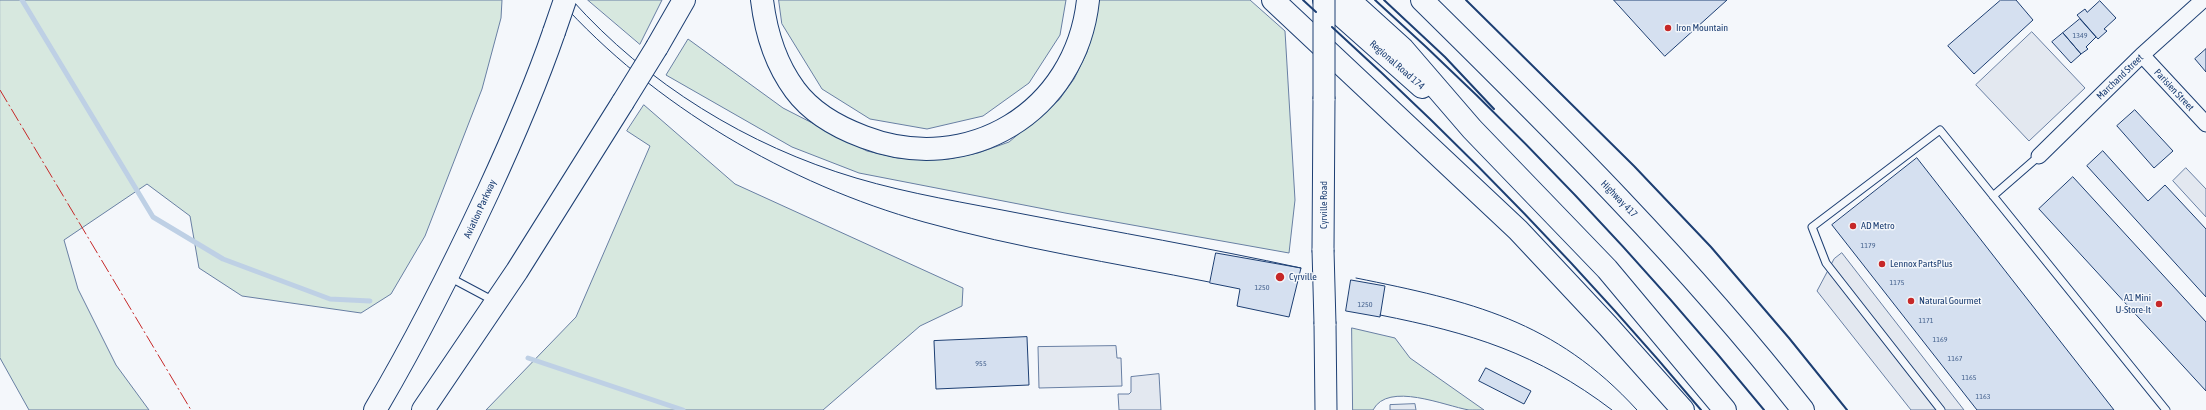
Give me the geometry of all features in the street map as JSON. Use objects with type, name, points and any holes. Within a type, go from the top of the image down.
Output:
[{"type":"main road","name":"Aviation Parkway","points":[[375,410],[425,321],[448,276],[529,100],[565,0]]},
{"type":"main road","points":[[424,410],[496,302],[623,102],[684,0]]},
{"type":"main road","points":[[762,0],[765,27],[782,70],[795,90],[811,108],[828,121],[876,142],[893,147],[931,150],[963,144],[985,137],[1014,123],[1036,106],[1058,81],[1077,47],[1088,0]]},
{"type":"main road","points":[[1273,0],[1518,230],[1608,326],[1683,410]]},
{"type":"main road","name":"Cyrville Road","points":[[1324,0],[1324,250],[1326,410]]},
{"type":"main road","name":"Regional Road 174","points":[[1324,0],[1390,61],[1472,129]]},
{"type":"main road","points":[[1349,0],[1403,49],[1472,129],[1607,269],[1725,410]]},
{"type":"main road","name":"Highway 417","points":[[1422,0],[1542,118],[1630,210],[1747,339],[1803,410]]},
{"type":"street","name":"Marchand Street","points":[[2039,156],[2142,55],[2203,0]]},
{"type":"street","name":"Parisien Street","points":[[2142,55],[2206,124]]},
{"type":"lane","points":[[1941,410],[1826,263],[1812,227],[1940,130],[2166,410]]},
{"type":"lane","points":[[1993,196],[2039,156]]},
{"type":"lane","points":[[448,276],[496,302]]},
{"type":"shaded area","points":[[0,0],[502,0],[501,18],[482,89],[425,236],[391,294],[361,313],[242,296],[199,268],[190,216],[147,184],[64,240],[78,289],[116,365],[149,410],[29,410],[0,358]]},
{"type":"shaded area","points":[[588,0],[662,0],[640,44]]},
{"type":"shaded area","points":[[779,0],[1066,0],[1060,35],[1029,83],[983,116],[927,129],[870,119],[822,89],[782,24]]},
{"type":"shaded area","points":[[1097,0],[1250,0],[1285,31],[1295,200],[1289,253],[1065,213],[859,173],[792,147],[666,75],[688,39],[783,108],[867,151],[898,158],[948,159],[978,153],[1009,142],[1059,100],[1074,79],[1087,52],[1094,26]]},
{"type":"shaded area","points":[[2032,32],[2085,88],[2029,141],[1976,85]]},
{"type":"shaded area","points":[[644,105],[735,184],[963,288],[962,306],[920,326],[823,410],[486,410],[576,317],[650,146],[627,131]]},
{"type":"shaded area","points":[[2186,168],[2206,189],[2206,217],[2173,181]]},
{"type":"shaded area","points":[[1842,253],[1964,410],[1911,410],[1817,291],[1834,259]]},
{"type":"shaded area","points":[[1352,328],[1395,338],[1410,358],[1484,410],[1469,410],[1404,396],[1391,397],[1380,402],[1373,410],[1353,410]]},
{"type":"shaded area","points":[[1116,346],[1117,358],[1121,358],[1122,386],[1039,388],[1038,347]]},
{"type":"shaded area","points":[[1159,374],[1161,410],[1119,410],[1118,394],[1129,394],[1131,392],[1131,377]]},
{"type":"shaded area","points":[[1415,404],[1416,410],[1390,410],[1390,405]]},
{"type":"building","name":"Iron Mountain","points":[[1614,0],[1727,0],[1665,56]]},
{"type":"building","points":[[2001,0],[2016,0],[2033,20],[1974,74],[1948,46]]},
{"type":"building","points":[[2100,1],[2116,18],[2104,29],[2107,31],[2098,39],[2077,15],[2085,9],[2087,12]]},
{"type":"building","points":[[2080,19],[2096,37],[2086,47],[2088,49],[2081,54],[2063,33]]},
{"type":"building","points":[[2063,33],[2081,54],[2071,63],[2052,42]]},
{"type":"building","points":[[2206,49],[2206,72],[2195,59]]},
{"type":"building","points":[[2135,110],[2173,151],[2154,168],[2117,126]]},
{"type":"building","points":[[2103,151],[2148,201],[2165,185],[2206,229],[2206,297],[2087,166]]},
{"type":"building","points":[[1917,158],[2114,410],[1977,410],[1832,225]]},
{"type":"building","points":[[2073,177],[2206,322],[2206,391],[2039,209]]},
{"type":"building","points":[[1216,253],[1301,268],[1289,317],[1237,306],[1240,289],[1210,283]]},
{"type":"building","points":[[1351,280],[1385,286],[1380,317],[1346,311]]},
{"type":"building","points":[[1027,337],[1029,385],[936,389],[934,341]]},
{"type":"building","points":[[1486,368],[1531,391],[1524,404],[1479,381]]},
{"type":"waterway","points":[[22,0],[153,217],[223,259],[330,299],[370,301]]},
{"type":"waterway","points":[[528,358],[683,410]]},
{"type":"tram line","points":[[559,0],[596,38],[637,74],[680,107],[726,136],[774,163],[823,186],[873,206],[924,222],[994,240],[1209,282]]},
{"type":"tram line","points":[[572,0],[601,30],[633,59],[666,85],[738,130],[816,165],[876,184],[918,194],[1301,268]]},
{"type":"tram line","points":[[1356,278],[1436,296],[1473,306],[1508,319],[1542,335],[1575,355],[1606,379],[1637,410]]},
{"type":"tram line","points":[[1380,315],[1444,329],[1502,348],[1557,374],[1584,390],[1612,410]]},
{"type":"wall","points":[[1303,0],[1316,12]]},
{"type":"wall","points":[[1375,0],[1478,97],[1577,198],[1625,249],[1719,355],[1764,410]]},
{"type":"wall","points":[[1384,0],[1445,57],[1494,109]]},
{"type":"wall","points":[[1466,0],[1634,166],[1711,247],[1789,338],[1847,410]]},
{"type":"wall","points":[[1332,27],[1429,118],[1523,212],[1614,310],[1701,410]]},
{"type":"power","points":[[0,90],[191,410]]},
{"type":"place","name":"Iron Mountain","points":[[1668,28]]},
{"type":"place","name":"AD Metro","points":[[1853,226]]},
{"type":"place","name":"Lennox PartsPlus","points":[[1882,264]]},
{"type":"place","name":"Cyrville","points":[[1280,277]]},
{"type":"place","name":"Natural Gourmet","points":[[1911,301]]},
{"type":"place","name":"A1 Mini U-Store-It","points":[[2159,304]]}]
